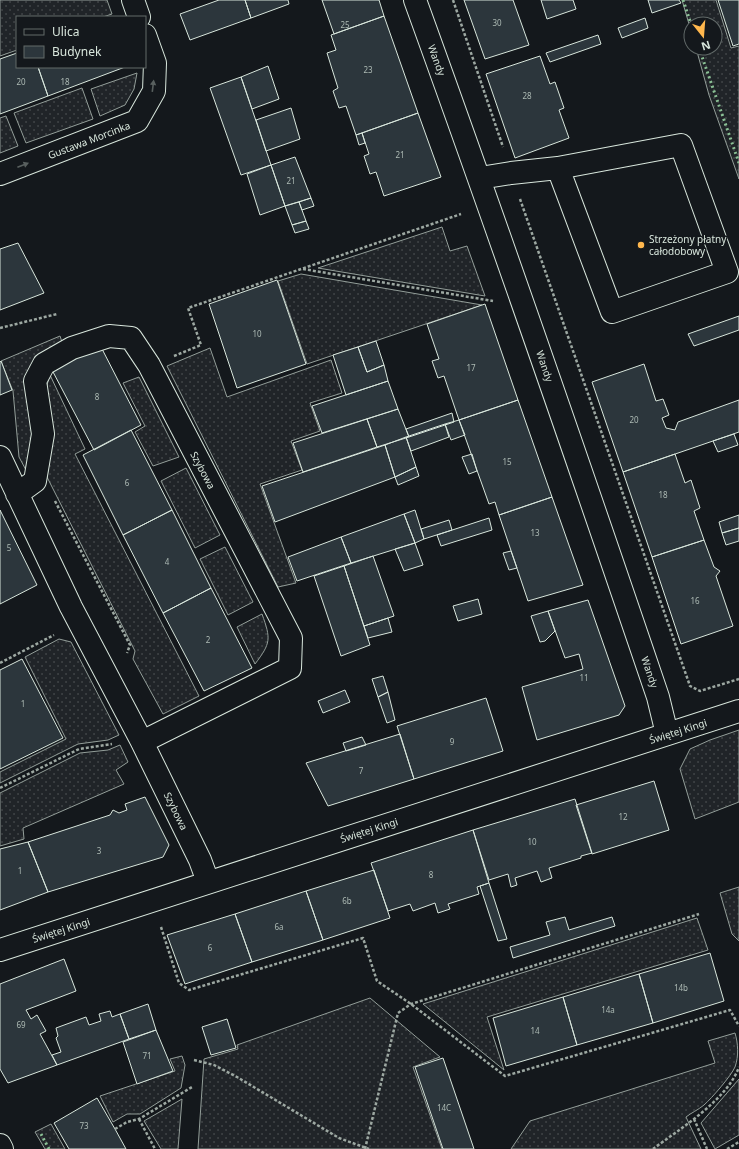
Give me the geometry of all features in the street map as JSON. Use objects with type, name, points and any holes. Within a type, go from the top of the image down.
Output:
[{"type":"street","points":[[133,0],[139,16]]},
{"type":"street","name":"Wandy","points":[[415,0],[480,178],[558,404],[658,697],[667,734]]},
{"type":"street","name":"Gustawa Morcinka","points":[[0,174],[137,121],[154,91],[155,63],[146,38]]},
{"type":"street","points":[[480,178],[558,168],[681,145],[727,272],[612,312],[558,168]]},
{"type":"street","name":"Szybowa","points":[[17,494],[35,481],[43,434],[35,381],[44,364],[72,348],[109,336],[131,338],[149,365],[291,638],[290,668],[142,742]]},
{"type":"street","name":"Szybowa","points":[[0,457],[72,607],[142,742],[200,860],[208,882]]},
{"type":"street","name":"Świętej Kingi","points":[[0,950],[739,711]]},
{"type":"street","points":[[0,1145],[2,1149]]},
{"type":"path","points":[[453,0],[511,173],[690,686],[700,691],[739,679]]},
{"type":"path","points":[[460,207],[465,221]]},
{"type":"path","points":[[168,358],[202,345],[188,308],[462,213]]},
{"type":"path","points":[[302,268],[493,301],[491,294]]},
{"type":"path","points":[[0,328],[58,314]]},
{"type":"path","points":[[0,663],[58,634]]},
{"type":"path","points":[[0,788],[79,749],[115,743]]},
{"type":"path","points":[[194,1060],[220,1068],[339,1138],[367,1149],[398,1013],[411,1004],[699,914]]},
{"type":"path","points":[[160,923],[179,983],[188,990],[363,938],[377,981],[411,1004],[505,1076],[730,1010],[739,1026]]},
{"type":"path","points":[[653,1149],[708,1108],[735,1077],[739,1067]]},
{"type":"path","points":[[115,1129],[127,1122],[139,1119],[192,1087]]},
{"type":"path","points":[[139,1119],[155,1149]]},
{"type":"path","points":[[694,1119],[707,1149]]},
{"type":"path","points":[[727,1149],[739,1142]]},
{"type":"shaded area","points":[[0,0],[107,0],[112,14],[106,16],[16,16],[16,50],[0,56]]},
{"type":"shaded area","points":[[682,0],[716,0],[721,16],[687,16]]},
{"type":"shaded area","points":[[723,22],[731,48],[739,46],[739,179],[709,95],[698,56],[723,56]]},
{"type":"shaded area","points":[[137,73],[134,89],[125,105],[100,116],[91,89]]},
{"type":"shaded area","points":[[82,88],[93,119],[26,143],[14,113]]},
{"type":"shaded area","points":[[6,116],[18,146],[0,153],[0,118]]},
{"type":"shaded area","points":[[442,227],[450,251],[467,246],[485,296],[318,268]]},
{"type":"shaded area","points":[[301,274],[482,305],[307,364],[278,281]]},
{"type":"shaded area","points":[[60,336],[64,348],[41,361],[35,432],[27,472],[19,457],[13,391],[1,361]]},
{"type":"shaded area","points":[[210,348],[227,397],[331,360],[342,393],[310,403],[320,431],[291,441],[302,470],[260,484],[296,583],[278,587],[167,366]]},
{"type":"shaded area","points":[[50,375],[85,449],[75,454],[199,696],[163,714],[133,659],[135,651],[47,477],[52,442],[47,385]]},
{"type":"shaded area","points":[[139,377],[179,457],[153,466],[135,432],[145,426],[123,383]]},
{"type":"shaded area","points":[[186,468],[220,535],[195,548],[161,481]]},
{"type":"shaded area","points":[[225,547],[253,602],[228,615],[200,559]]},
{"type":"shaded area","points":[[262,614],[267,629],[268,640],[267,646],[255,664],[237,627]]},
{"type":"shaded area","points":[[59,639],[71,642],[119,735],[108,740],[78,744],[0,783],[0,772],[66,739],[25,657]]},
{"type":"shaded area","points":[[739,730],[739,802],[695,819],[680,769],[690,749]]},
{"type":"shaded area","points":[[120,745],[128,762],[116,770],[124,784],[23,828],[24,839],[0,846],[0,793],[80,753],[108,750]]},
{"type":"shaded area","points":[[739,887],[739,941],[732,934],[720,893]]},
{"type":"shaded area","points":[[697,918],[708,950],[487,1017],[504,1070],[423,1004]]},
{"type":"shaded area","points":[[370,998],[440,1057],[413,1067],[442,1149],[198,1149],[204,1059],[238,1049],[237,1045]]},
{"type":"shaded area","points":[[735,1033],[738,1054],[733,1071],[721,1087],[702,1107],[686,1117],[701,1149],[511,1149],[530,1121],[715,1063],[708,1041]]},
{"type":"shaded area","points":[[182,1056],[185,1065],[181,1088],[140,1114],[127,1114],[113,1122],[100,1096],[175,1071],[170,1059]]},
{"type":"shaded area","points":[[739,1079],[739,1135],[715,1149],[701,1123]]},
{"type":"shaded area","points":[[182,1099],[178,1149],[161,1149],[144,1121]]},
{"type":"shaded area","points":[[51,1124],[65,1149],[45,1149],[35,1132]]},
{"type":"building","points":[[219,0],[245,0],[251,18],[190,40],[180,14]]},
{"type":"building","points":[[245,0],[288,0],[289,4],[251,18]]},
{"type":"building","points":[[322,0],[379,0],[384,16],[334,34]]},
{"type":"building","points":[[464,0],[513,0],[529,45],[485,59]]},
{"type":"building","points":[[541,0],[573,0],[576,9],[547,19]]},
{"type":"building","points":[[648,0],[679,0],[681,3],[652,13]]},
{"type":"building","points":[[718,0],[739,0],[739,44],[733,46]]},
{"type":"building","points":[[384,16],[418,113],[356,135],[346,106],[339,108],[333,91],[338,88],[327,53],[336,50],[331,35]]},
{"type":"building","points":[[645,18],[648,28],[622,38],[618,28]]},
{"type":"building","points":[[598,35],[601,44],[550,62],[546,53]]},
{"type":"building","points":[[16,53],[16,68],[38,68],[48,96],[0,114],[0,59]]},
{"type":"building","points":[[540,56],[550,84],[555,82],[564,108],[559,110],[569,138],[515,158],[486,74]]},
{"type":"building","points":[[268,66],[279,99],[252,109],[241,77]]},
{"type":"building","points":[[38,68],[122,68],[48,96]]},
{"type":"building","points":[[241,77],[271,165],[241,175],[210,88]]},
{"type":"building","points":[[291,108],[300,139],[266,151],[256,120]]},
{"type":"building","points":[[418,113],[441,177],[384,196],[376,172],[370,174],[364,156],[369,154],[362,133]]},
{"type":"building","points":[[362,133],[365,143],[359,145],[356,135]]},
{"type":"building","points":[[295,157],[311,198],[285,206],[271,165]]},
{"type":"building","points":[[271,165],[285,206],[260,215],[247,174]]},
{"type":"building","points":[[311,198],[314,206],[302,210],[299,202]]},
{"type":"building","points":[[299,202],[306,221],[292,225],[285,206]]},
{"type":"building","points":[[306,221],[309,229],[295,233],[292,225]]},
{"type":"building","points":[[18,243],[44,293],[0,310],[0,249]]},
{"type":"building","points":[[277,280],[306,364],[237,388],[209,304]]},
{"type":"building","points":[[485,304],[518,400],[459,420],[444,376],[438,378],[432,361],[439,359],[427,324]]},
{"type":"building","points":[[739,316],[739,330],[694,346],[688,334]]},
{"type":"building","points":[[376,341],[384,365],[367,372],[358,347]]},
{"type":"building","points":[[100,345],[141,425],[94,450],[52,370]]},
{"type":"building","points":[[358,347],[367,372],[384,365],[388,381],[346,395],[333,355]]},
{"type":"building","points":[[1,361],[12,390],[0,395],[0,362]]},
{"type":"building","points":[[644,364],[656,401],[663,399],[669,415],[662,418],[666,428],[675,430],[678,422],[739,400],[739,432],[623,472],[592,382]]},
{"type":"building","points":[[388,381],[398,409],[322,433],[312,406]]},
{"type":"building","points":[[518,400],[552,497],[499,515],[495,502],[489,504],[459,420]]},
{"type":"building","points":[[398,409],[409,437],[377,447],[367,419]]},
{"type":"building","points":[[452,413],[454,422],[409,437],[406,429]]},
{"type":"building","points":[[367,419],[377,447],[303,472],[293,443]]},
{"type":"building","points":[[459,420],[465,435],[451,440],[445,424]]},
{"type":"building","points":[[445,424],[449,437],[411,451],[406,437]]},
{"type":"building","points":[[131,430],[172,510],[123,535],[83,455]]},
{"type":"building","points":[[734,434],[738,445],[718,452],[713,441]]},
{"type":"building","points":[[406,437],[416,467],[395,477],[385,445]]},
{"type":"building","points":[[385,445],[395,477],[275,522],[262,486]]},
{"type":"building","points":[[472,454],[477,471],[469,474],[462,457]]},
{"type":"building","points":[[675,454],[685,483],[691,480],[700,508],[694,511],[704,540],[652,557],[623,472]]},
{"type":"building","points":[[416,467],[419,476],[398,485],[395,477]]},
{"type":"building","points":[[552,497],[583,585],[528,601],[499,515]]},
{"type":"building","points":[[0,510],[37,585],[0,604]]},
{"type":"building","points":[[172,510],[211,588],[163,613],[123,535]]},
{"type":"building","points":[[415,510],[424,539],[415,543],[404,514]]},
{"type":"building","points":[[404,514],[415,543],[351,563],[341,537]]},
{"type":"building","points":[[739,515],[739,528],[722,533],[719,522]]},
{"type":"building","points":[[489,518],[492,530],[441,546],[437,535]]},
{"type":"building","points":[[449,520],[452,530],[424,539],[421,529]]},
{"type":"building","points":[[739,528],[739,541],[726,545],[722,533]]},
{"type":"building","points":[[341,537],[351,563],[297,581],[288,557]]},
{"type":"building","points":[[704,540],[714,567],[720,571],[716,576],[733,626],[681,644],[652,557]]},
{"type":"building","points":[[415,543],[423,565],[404,571],[395,549]]},
{"type":"building","points":[[511,551],[517,568],[509,570],[503,553]]},
{"type":"building","points":[[373,556],[394,616],[364,626],[344,566]]},
{"type":"building","points":[[344,566],[370,645],[341,656],[314,576]]},
{"type":"building","points":[[211,588],[252,668],[204,691],[163,613]]},
{"type":"building","points":[[478,599],[482,614],[458,621],[453,606]]},
{"type":"building","points":[[588,600],[625,706],[619,715],[537,740],[522,687],[583,669],[579,654],[565,658],[548,611]]},
{"type":"building","points":[[548,611],[555,631],[545,641],[540,642],[531,616]]},
{"type":"building","points":[[388,618],[392,632],[368,638],[364,626]]},
{"type":"building","points":[[22,659],[63,738],[0,769],[0,670]]},
{"type":"building","points":[[383,676],[388,692],[378,697],[372,679]]},
{"type":"building","points":[[345,690],[350,702],[323,713],[318,701]]},
{"type":"building","points":[[388,692],[395,720],[387,723],[378,697]]},
{"type":"building","points":[[486,698],[503,751],[414,779],[397,726]]},
{"type":"building","points":[[400,734],[414,779],[328,806],[306,763]]},
{"type":"building","points":[[362,737],[366,745],[346,751],[343,743]]},
{"type":"building","points":[[654,781],[669,830],[592,854],[576,805]]},
{"type":"building","points":[[145,797],[169,845],[163,857],[48,892],[28,842],[110,815],[113,810],[119,813],[127,810],[125,804]]},
{"type":"building","points":[[575,799],[592,853],[549,868],[552,878],[541,882],[537,871],[515,878],[517,885],[511,887],[508,874],[489,880],[473,830]]},
{"type":"building","points":[[473,830],[489,883],[477,887],[479,894],[448,904],[450,909],[438,913],[435,903],[413,911],[410,904],[388,911],[371,863]]},
{"type":"building","points":[[28,842],[48,892],[0,910],[0,849]]},
{"type":"building","points":[[374,870],[390,918],[323,940],[306,891]]},
{"type":"building","points":[[489,883],[507,939],[498,941],[480,886]]},
{"type":"building","points":[[306,891],[323,940],[252,962],[235,914]]},
{"type":"building","points":[[235,914],[252,962],[185,984],[167,935]]},
{"type":"building","points":[[565,917],[569,930],[612,917],[615,926],[513,958],[510,947],[550,935],[546,922]]},
{"type":"building","points":[[710,953],[724,1001],[653,1023],[639,974]]},
{"type":"building","points":[[64,959],[76,991],[26,1010],[31,1019],[37,1015],[46,1031],[40,1034],[57,1065],[8,1083],[0,1069],[0,984]]},
{"type":"building","points":[[639,974],[653,1023],[577,1045],[563,997]]},
{"type":"building","points":[[563,997],[577,1045],[506,1066],[493,1018]]},
{"type":"building","points":[[148,1004],[156,1030],[129,1039],[120,1014]]},
{"type":"building","points":[[110,1011],[112,1017],[120,1014],[129,1039],[57,1065],[52,1055],[61,1052],[56,1038],[58,1036],[56,1028],[86,1017],[89,1025],[101,1021],[99,1014]]},
{"type":"building","points":[[227,1019],[236,1048],[211,1055],[202,1027]]},
{"type":"building","points":[[156,1030],[173,1071],[137,1084],[123,1042]]},
{"type":"building","points":[[443,1058],[474,1149],[443,1149],[415,1067]]},
{"type":"building","points":[[97,1098],[126,1149],[69,1149],[54,1123]]},
{"type":"hedge","points":[[683,0],[688,16]]},
{"type":"hedge","points":[[702,56],[739,163]]},
{"type":"hedge","points":[[41,1134],[49,1149]]},
{"type":"place","name":"Strzeżony płatny całodobowy","points":[[641,245]]}]
